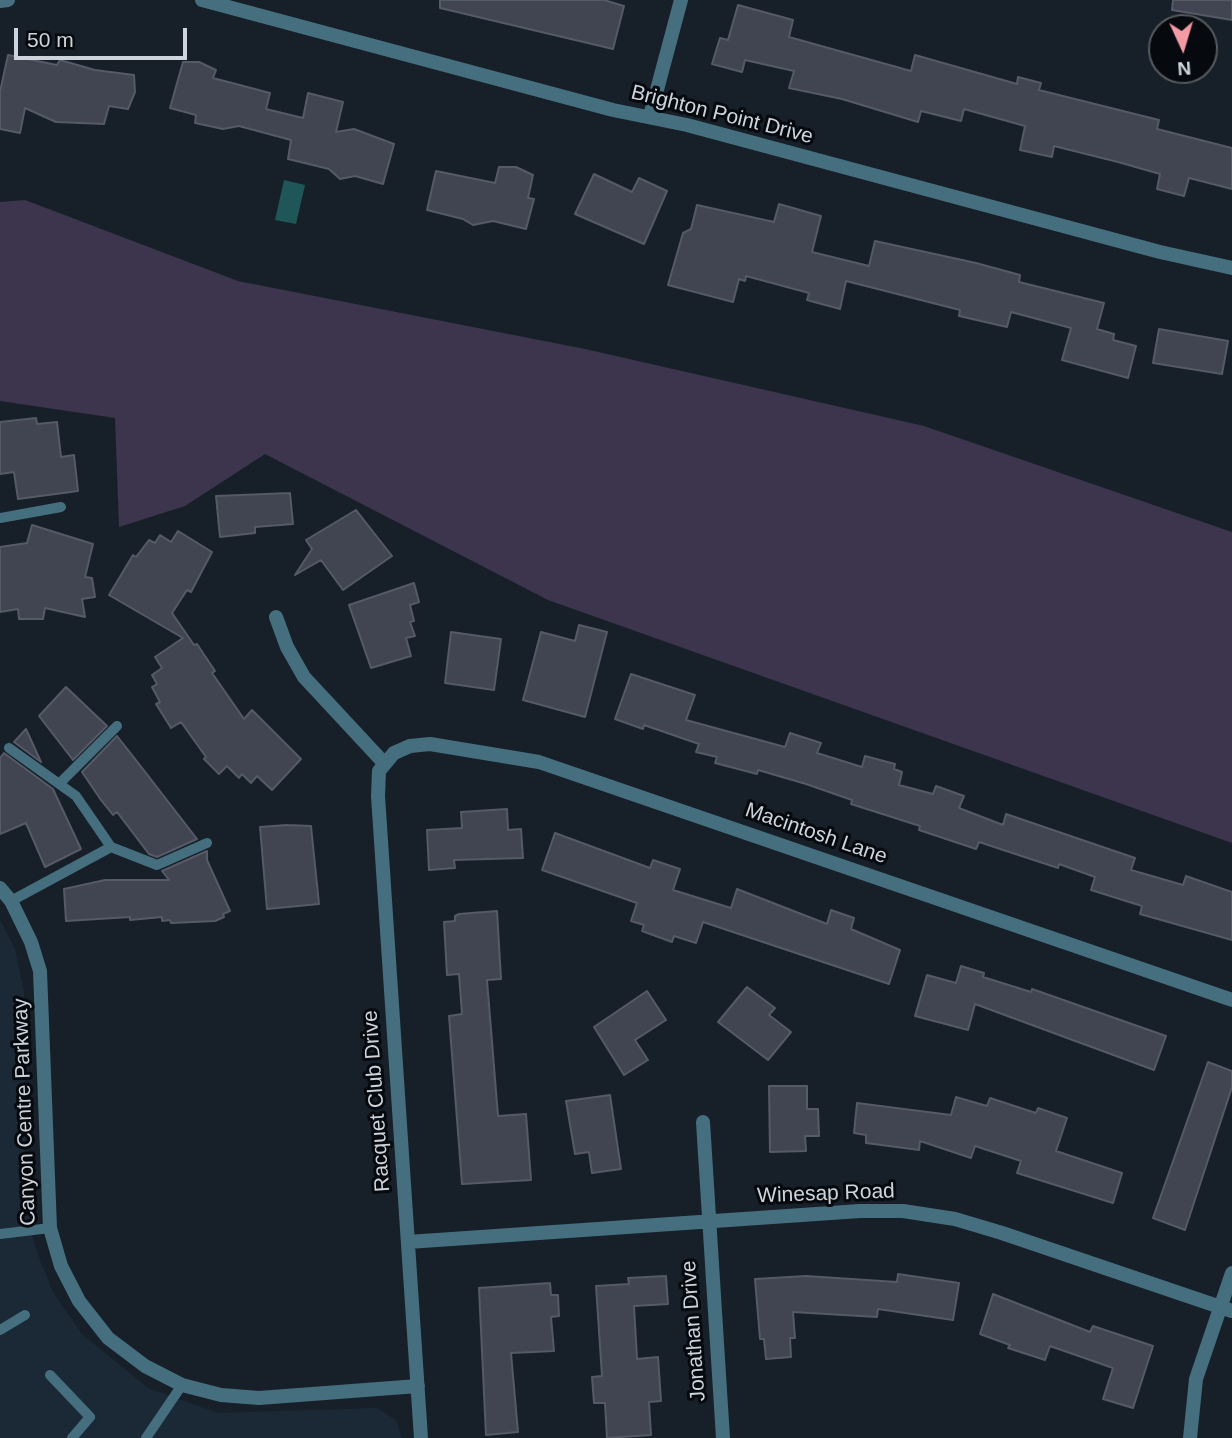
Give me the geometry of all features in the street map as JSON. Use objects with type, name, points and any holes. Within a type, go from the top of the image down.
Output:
[{"type":"street","points":[[0,1],[8,0]]},
{"type":"street","name":"Brighton Point Drive","points":[[202,0],[613,110],[650,116],[1160,252],[1232,268]]},
{"type":"street","points":[[650,116],[681,0]]},
{"type":"street","points":[[276,617],[287,647],[304,677],[384,763]]},
{"type":"street","name":"Macintosh Lane","points":[[384,763],[394,753],[410,746],[430,744],[539,762],[1232,1000]]},
{"type":"street","name":"Racquet Club Drive","points":[[384,763],[377,778],[421,1438]]},
{"type":"street","name":"Canyon Centre Parkway","points":[[0,888],[11,901],[40,971],[50,1227],[61,1266],[79,1301],[108,1338],[145,1366],[182,1385],[221,1395],[259,1398],[418,1386]]},
{"type":"street","name":"Jonathan Drive","points":[[703,1122],[707,1221],[723,1438]]},
{"type":"street","name":"Winesap Road","points":[[408,1242],[860,1211],[904,1211],[955,1219],[1226,1310]]},
{"type":"street","points":[[1190,1438],[1196,1378],[1226,1310],[1232,1273]]},
{"type":"lane","points":[[0,518],[61,507]]},
{"type":"lane","points":[[60,784],[117,726]]},
{"type":"lane","points":[[9,748],[76,796],[111,846],[157,865],[207,843]]},
{"type":"lane","points":[[11,901],[111,846]]},
{"type":"lane","points":[[0,1234],[50,1227]]},
{"type":"lane","points":[[0,1330],[25,1315]]},
{"type":"lane","points":[[50,1375],[90,1417],[72,1438]]},
{"type":"lane","points":[[146,1438],[182,1385]]},
{"type":"shaded area","points":[[284,180],[305,185],[296,224],[275,220]]},
{"type":"shaded area","points":[[25,200],[238,281],[585,349],[924,426],[1232,532],[1232,843],[548,600],[265,454],[185,506],[119,527],[115,418],[0,401],[0,202]]},
{"type":"shaded area","points":[[0,920],[15,949],[24,992],[26,1205],[36,1250],[54,1294],[83,1335],[148,1388],[218,1413],[377,1408],[396,1420],[402,1438],[0,1438]]},
{"type":"building","points":[[440,0],[604,0],[624,6],[613,49],[440,8]]},
{"type":"building","points":[[1173,0],[1232,0],[1232,20],[1218,18],[1218,14],[1172,10]]},
{"type":"building","points":[[738,5],[793,20],[789,37],[911,71],[915,55],[1017,84],[1018,77],[1041,83],[1039,90],[1159,120],[1157,129],[1232,148],[1232,189],[1189,178],[1184,196],[1157,189],[1160,174],[1118,162],[1054,146],[1052,157],[1020,150],[1025,126],[964,109],[961,121],[921,111],[918,122],[842,99],[789,88],[794,71],[745,60],[742,72],[712,64],[720,38],[728,40]]},
{"type":"building","points":[[8,55],[57,65],[60,60],[95,70],[134,75],[135,92],[128,109],[109,106],[104,124],[56,122],[25,108],[20,133],[0,129],[0,92]]},
{"type":"building","points":[[183,62],[199,62],[216,70],[213,78],[270,93],[266,109],[303,118],[308,93],[343,102],[336,132],[354,129],[394,144],[383,184],[355,176],[340,179],[329,169],[288,159],[291,140],[239,126],[223,129],[195,123],[196,115],[170,108]]},
{"type":"building","points":[[499,167],[516,167],[533,175],[528,198],[534,199],[526,229],[493,221],[473,225],[463,219],[427,210],[436,171],[495,183]]},
{"type":"building","points":[[594,174],[632,192],[639,178],[667,191],[644,244],[575,214]]},
{"type":"building","points":[[779,204],[821,216],[812,252],[869,266],[875,241],[976,263],[1020,275],[1019,282],[1104,303],[1097,329],[1114,334],[1113,340],[1136,346],[1128,378],[1062,360],[1071,328],[1011,312],[1007,327],[959,316],[960,310],[846,281],[840,309],[807,300],[809,293],[746,276],[745,281],[739,279],[733,302],[668,285],[683,233],[691,229],[697,205],[774,222]]},
{"type":"building","points":[[1159,329],[1228,341],[1222,374],[1153,363]]},
{"type":"building","points":[[36,418],[37,424],[57,422],[61,457],[74,455],[78,491],[18,499],[14,472],[0,474],[0,422]]},
{"type":"building","points":[[290,493],[293,524],[255,527],[255,533],[220,537],[216,496]]},
{"type":"building","points":[[356,510],[392,556],[343,590],[321,560],[295,575],[312,549],[306,540]]},
{"type":"building","points":[[32,525],[93,544],[85,577],[92,578],[95,597],[82,599],[85,617],[45,608],[43,619],[19,619],[18,609],[0,612],[0,547],[27,543]]},
{"type":"building","points":[[178,531],[212,552],[191,592],[187,590],[172,613],[194,645],[197,644],[215,671],[212,673],[244,719],[252,710],[301,759],[272,790],[257,776],[251,783],[242,774],[239,778],[227,766],[219,774],[204,759],[206,757],[181,722],[171,728],[156,704],[160,702],[152,687],[157,684],[152,675],[162,668],[155,657],[183,638],[109,595],[133,555],[136,557],[149,540],[155,543],[160,535],[171,542]]},
{"type":"building","points":[[414,583],[419,602],[410,605],[414,621],[410,622],[415,636],[406,638],[411,656],[371,668],[349,605]]},
{"type":"building","points":[[579,625],[607,632],[585,717],[523,700],[541,632],[575,641]]},
{"type":"building","points":[[451,632],[501,639],[494,690],[445,683]]},
{"type":"building","points":[[631,674],[695,695],[686,720],[785,747],[790,733],[821,743],[817,753],[862,767],[865,756],[895,764],[894,769],[902,772],[899,785],[933,794],[936,786],[964,796],[959,808],[1003,825],[1006,814],[1135,858],[1131,870],[1183,885],[1186,876],[1232,892],[1232,940],[1140,914],[1142,906],[1091,890],[1095,877],[1059,864],[1058,868],[979,842],[976,849],[919,830],[920,826],[851,804],[852,800],[806,784],[758,770],[757,774],[715,763],[717,757],[696,752],[699,744],[644,725],[643,729],[615,719]]},
{"type":"building","points":[[66,687],[107,726],[73,760],[39,716]]},
{"type":"building","points":[[26,729],[41,762],[14,742]]},
{"type":"building","points":[[117,736],[197,839],[157,857],[149,854],[117,812],[113,815],[101,800],[82,772]]},
{"type":"building","points":[[4,753],[53,789],[81,849],[45,867],[26,823],[0,834],[0,758]]},
{"type":"building","points":[[507,809],[508,830],[521,829],[523,858],[454,860],[455,868],[429,870],[427,830],[462,828],[461,812]]},
{"type":"building","points":[[311,826],[319,904],[267,909],[260,827]]},
{"type":"building","points":[[555,833],[650,868],[653,860],[680,869],[673,890],[731,908],[737,889],[827,924],[831,910],[854,918],[851,929],[900,950],[889,984],[703,922],[696,943],[674,936],[672,942],[642,931],[644,925],[631,921],[637,903],[542,870]]},
{"type":"building","points":[[207,851],[207,860],[230,911],[223,914],[224,917],[215,921],[171,923],[170,920],[162,921],[162,917],[66,921],[64,889],[105,880],[169,880],[162,871]]},
{"type":"building","points":[[497,911],[501,979],[487,980],[498,1116],[526,1114],[531,1180],[462,1184],[449,1016],[462,1014],[459,974],[447,975],[444,922],[455,921],[455,916],[459,914]]},
{"type":"building","points":[[961,966],[984,973],[983,977],[1031,992],[1032,989],[1166,1036],[1154,1070],[975,1004],[968,1030],[915,1016],[927,975],[956,983]]},
{"type":"building","points":[[747,987],[775,1008],[769,1015],[791,1032],[768,1060],[718,1022]]},
{"type":"building","points":[[647,991],[666,1020],[635,1040],[648,1060],[624,1075],[594,1027]]},
{"type":"building","points":[[1208,1062],[1232,1071],[1232,1087],[1185,1230],[1153,1218]]},
{"type":"building","points":[[769,1086],[807,1086],[807,1109],[818,1109],[819,1136],[805,1136],[806,1151],[770,1152]]},
{"type":"building","points":[[610,1095],[621,1169],[592,1173],[589,1152],[575,1154],[566,1101]]},
{"type":"building","points":[[956,1097],[987,1106],[990,1098],[1036,1113],[1038,1108],[1067,1118],[1056,1151],[1122,1173],[1113,1203],[1017,1173],[1021,1161],[975,1146],[971,1158],[920,1141],[919,1150],[866,1143],[866,1135],[854,1133],[857,1103],[951,1115]]},
{"type":"building","points":[[898,1274],[959,1283],[953,1320],[878,1309],[877,1317],[793,1312],[795,1338],[790,1338],[791,1357],[766,1359],[764,1339],[760,1339],[755,1279],[806,1276],[897,1282]]},
{"type":"building","points":[[666,1276],[668,1304],[634,1306],[637,1359],[658,1357],[661,1401],[649,1402],[651,1435],[607,1438],[605,1403],[594,1403],[592,1377],[602,1376],[596,1286],[629,1284],[628,1278]]},
{"type":"building","points":[[550,1283],[551,1295],[558,1295],[559,1316],[551,1317],[554,1351],[511,1353],[518,1432],[486,1435],[479,1288]]},
{"type":"building","points":[[993,1294],[1090,1332],[1093,1326],[1153,1346],[1133,1408],[1103,1399],[1113,1368],[1050,1346],[1045,1360],[1008,1348],[1010,1345],[980,1334]]}]
